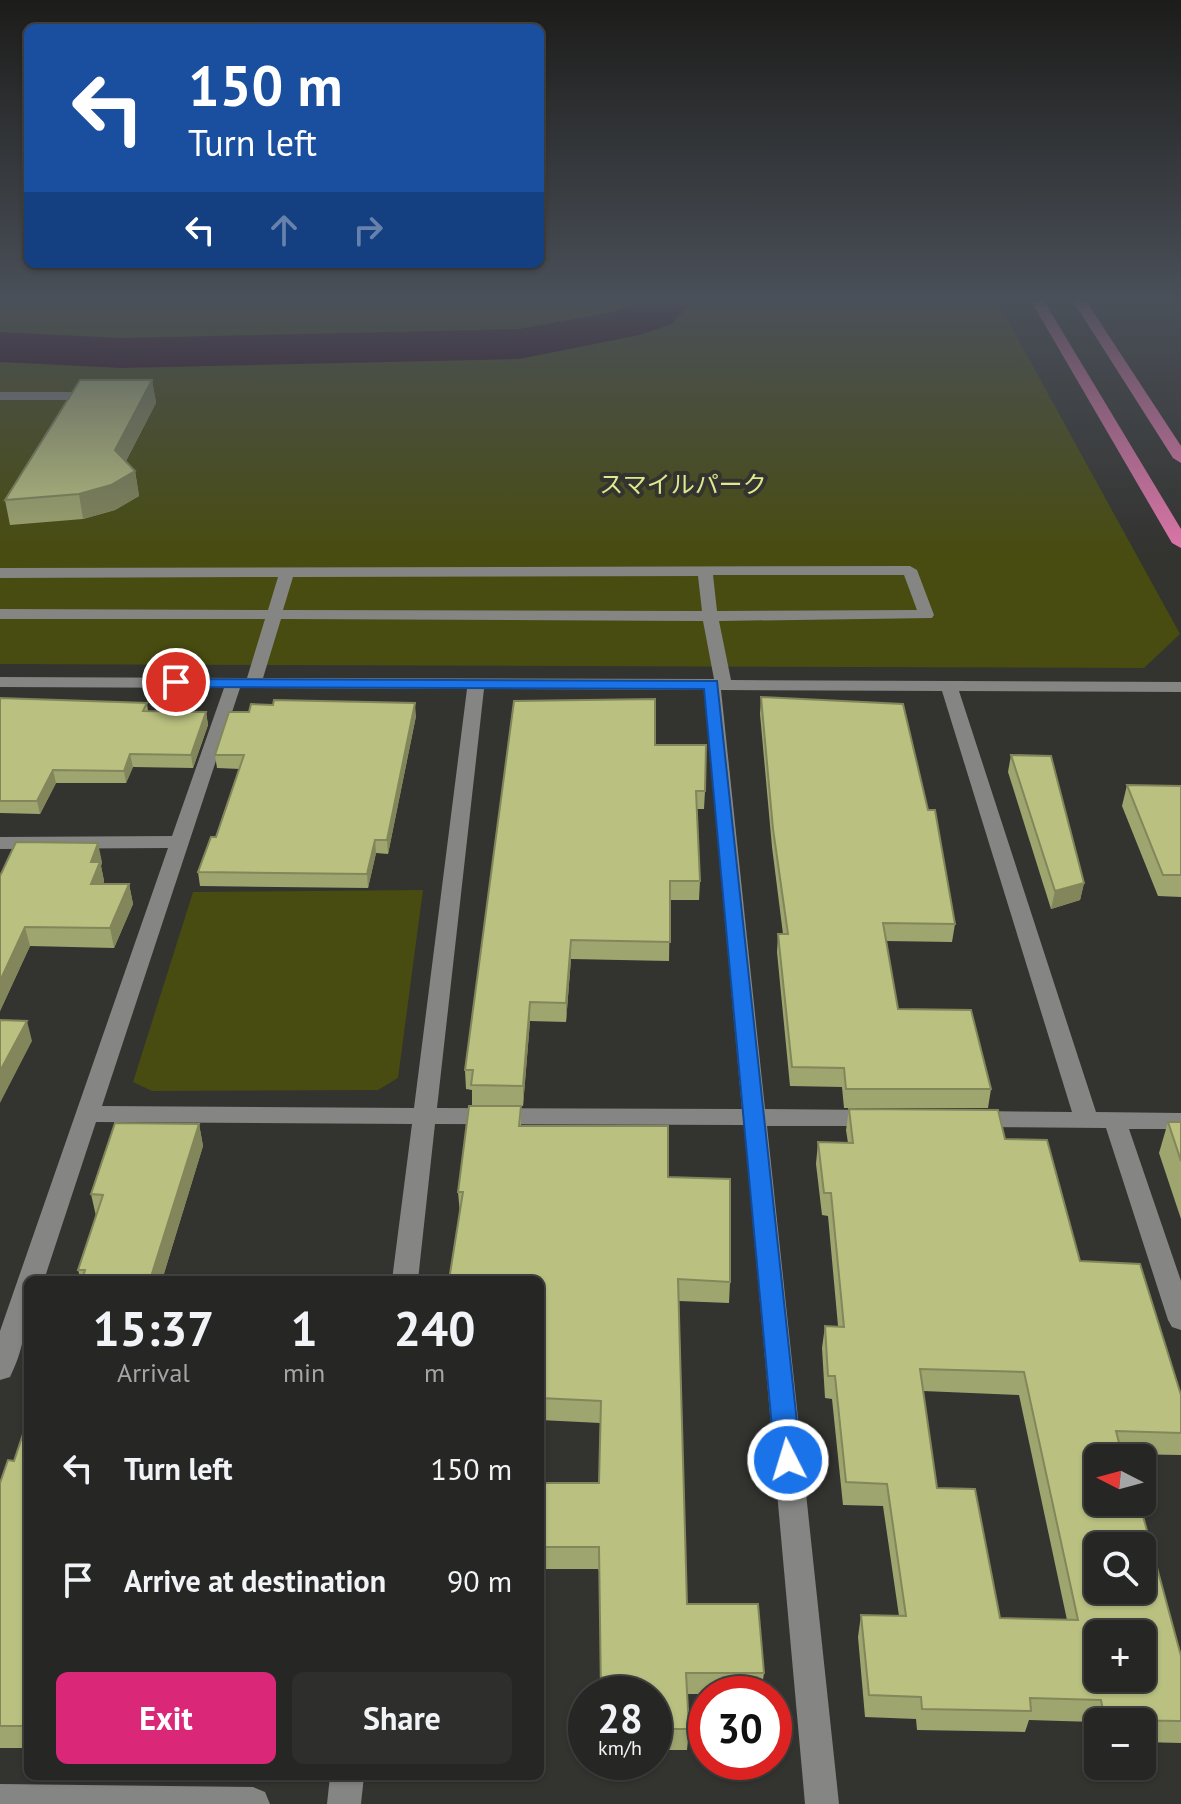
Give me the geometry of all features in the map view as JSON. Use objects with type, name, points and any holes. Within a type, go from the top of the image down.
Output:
[{"type":"highway","points":[[1087,385],[1181,543]]},
{"type":"highway","points":[[1134,385],[1181,458]]},
{"type":"street","points":[[0,396],[113,396]]},
{"type":"street","points":[[0,573],[910,570],[926,615],[0,614]]},
{"type":"street","points":[[705,571],[754,1117],[822,1804]]},
{"type":"street","points":[[32,1276],[182,842],[244,682],[274,616],[287,572]]},
{"type":"street","points":[[0,682],[1181,687]]},
{"type":"street","points":[[405,1276],[476,683]]},
{"type":"street","points":[[949,685],[1087,1121]]},
{"type":"street","points":[[0,843],[182,842]]},
{"type":"street","points":[[88,1114],[897,1118]]},
{"type":"street","points":[[960,1119],[1181,1121]]},
{"type":"street","points":[[1115,1121],[1181,1320]]},
{"type":"street","points":[[0,1369],[24,1300]]},
{"type":"street","points":[[344,1804],[347,1780]]},
{"type":"street","points":[[0,1801],[253,1804]]},
{"type":"green space","name":"スマイルパーク","points":[[0,385],[1043,385],[1180,634],[1144,668],[0,664]]},
{"type":"green space","points":[[423,890],[398,1078],[378,1090],[152,1091],[133,1082],[193,892]]},
{"type":"building","points":[[77,385],[149,385],[115,450],[135,471],[111,485],[79,494],[5,500]]},
{"type":"building","points":[[761,697],[903,704],[928,810],[935,810],[955,924],[883,923],[898,1009],[971,1010],[991,1089],[846,1089],[844,1068],[792,1067],[778,934],[788,934],[773,829]]},
{"type":"building","points":[[0,698],[147,703],[143,711],[206,712],[191,755],[130,754],[124,771],[53,770],[37,801],[0,801]]},
{"type":"building","points":[[655,699],[655,745],[706,745],[705,791],[696,791],[700,881],[670,881],[670,942],[571,940],[566,1003],[530,1002],[523,1086],[471,1085],[473,1070],[465,1070],[514,701]]},
{"type":"building","points":[[274,700],[415,703],[387,840],[375,840],[367,874],[198,872],[211,837],[216,837],[244,755],[215,755],[229,712],[249,712],[251,704],[273,705]]},
{"type":"building","points":[[1011,755],[1051,756],[1084,883],[1055,891]]},
{"type":"building","points":[[1127,785],[1181,786],[1181,875],[1163,875]]},
{"type":"building","points":[[16,842],[98,843],[91,862],[100,862],[91,884],[129,884],[110,928],[25,927],[0,981],[0,876]]},
{"type":"building","points":[[0,1020],[27,1021],[0,1071]]},
{"type":"building","points":[[469,1106],[521,1106],[519,1126],[668,1126],[668,1177],[730,1179],[730,1282],[678,1279],[687,1604],[758,1604],[764,1673],[686,1673],[688,1729],[672,1729],[672,1676],[601,1676],[599,1547],[544,1547],[544,1483],[599,1483],[601,1401],[544,1398],[544,1276],[450,1276],[463,1192],[458,1192]]},
{"type":"building","points":[[849,1109],[998,1110],[1005,1139],[1047,1140],[1080,1261],[1140,1264],[1181,1395],[1181,1433],[1116,1431],[1119,1444],[1084,1444],[1084,1516],[1143,1516],[1147,1532],[1084,1532],[1084,1604],[1156,1604],[1156,1564],[1181,1656],[1181,1721],[1156,1721],[1156,1708],[1103,1708],[1101,1700],[1030,1698],[1031,1711],[922,1709],[921,1697],[869,1695],[861,1615],[906,1616],[887,1484],[846,1482],[835,1376],[828,1376],[825,1326],[844,1327],[831,1193],[824,1193],[818,1142],[853,1143]],"holes":[[[920,1369],[1024,1372],[1078,1620],[1000,1618],[975,1489],[937,1488]]]},
{"type":"building","points":[[1168,1122],[1181,1122],[1181,1161]]},
{"type":"building","points":[[115,1123],[199,1124],[151,1276],[83,1276],[85,1270],[78,1270],[103,1195],[91,1194]]},
{"type":"building","points":[[24,1431],[24,1726],[0,1726],[0,1483],[8,1460],[14,1461]]},
{"type":"route","points":[[176,682],[712,684],[788,1460]]}]
